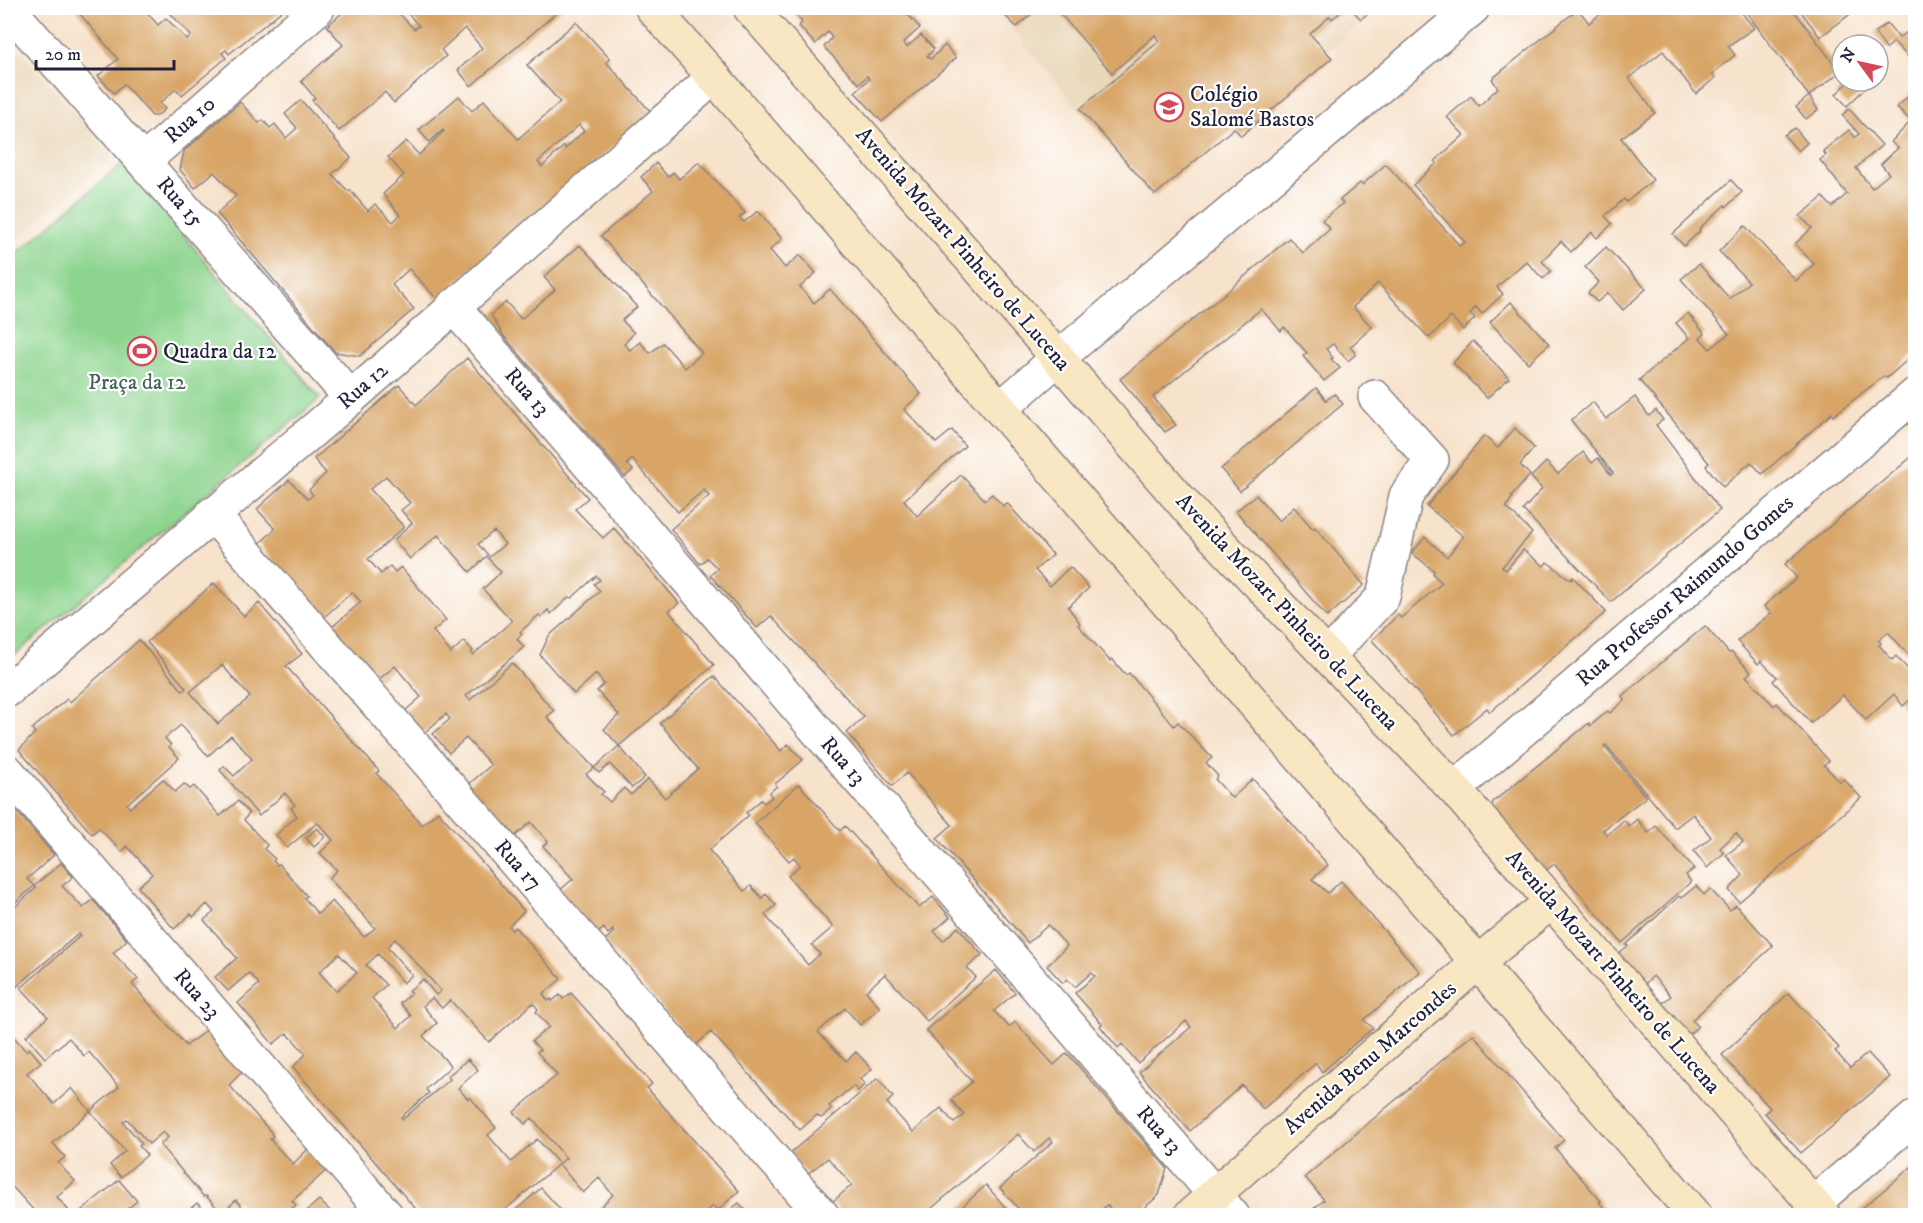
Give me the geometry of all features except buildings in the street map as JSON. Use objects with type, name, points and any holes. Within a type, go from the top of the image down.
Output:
[{"type":"main road","points":[[652,8],[1696,1215]]},
{"type":"main road","name":"Avenida Mozart Pinheiro de Lucena","points":[[750,8],[1196,518],[1454,789],[1819,1209]]},
{"type":"main road","name":"Avenida Benu Marcondes","points":[[1212,1209],[1477,963],[1551,902]]},
{"type":"street","name":"Rua 15","points":[[8,8],[351,398]]},
{"type":"street","name":"Rua 10","points":[[144,160],[318,8]]},
{"type":"street","points":[[1000,409],[1473,8]]},
{"type":"street","name":"Rua 12","points":[[8,690],[351,398],[714,77]]},
{"type":"street","name":"Rua 13","points":[[453,306],[1212,1209]]},
{"type":"street","name":"Rua Professor Raimundo Gomes","points":[[1454,789],[1916,394]]},
{"type":"street","points":[[1328,656],[1383,597],[1406,496],[1432,460],[1375,398]]},
{"type":"street","name":"Rua 17","points":[[212,514],[823,1215]]},
{"type":"street","name":"Rua 23","points":[[8,772],[387,1215]]},
{"type":"street","points":[[1819,1209],[1916,1116]]},
{"type":"shaded area","name":"Colégio Salomé Bastos","points":[[1008,8],[1378,8],[1153,199],[1000,14]]},
{"type":"shaded area","points":[[8,37],[113,157],[8,246]]},
{"type":"green space","name":"Praça da 12","points":[[123,163],[320,398],[8,661],[8,261]]},
{"type":"place","name":"Colégio Salomé Bastos","points":[[1169,107]]},
{"type":"place","name":"Quadra da 12","points":[[142,351]]}]
